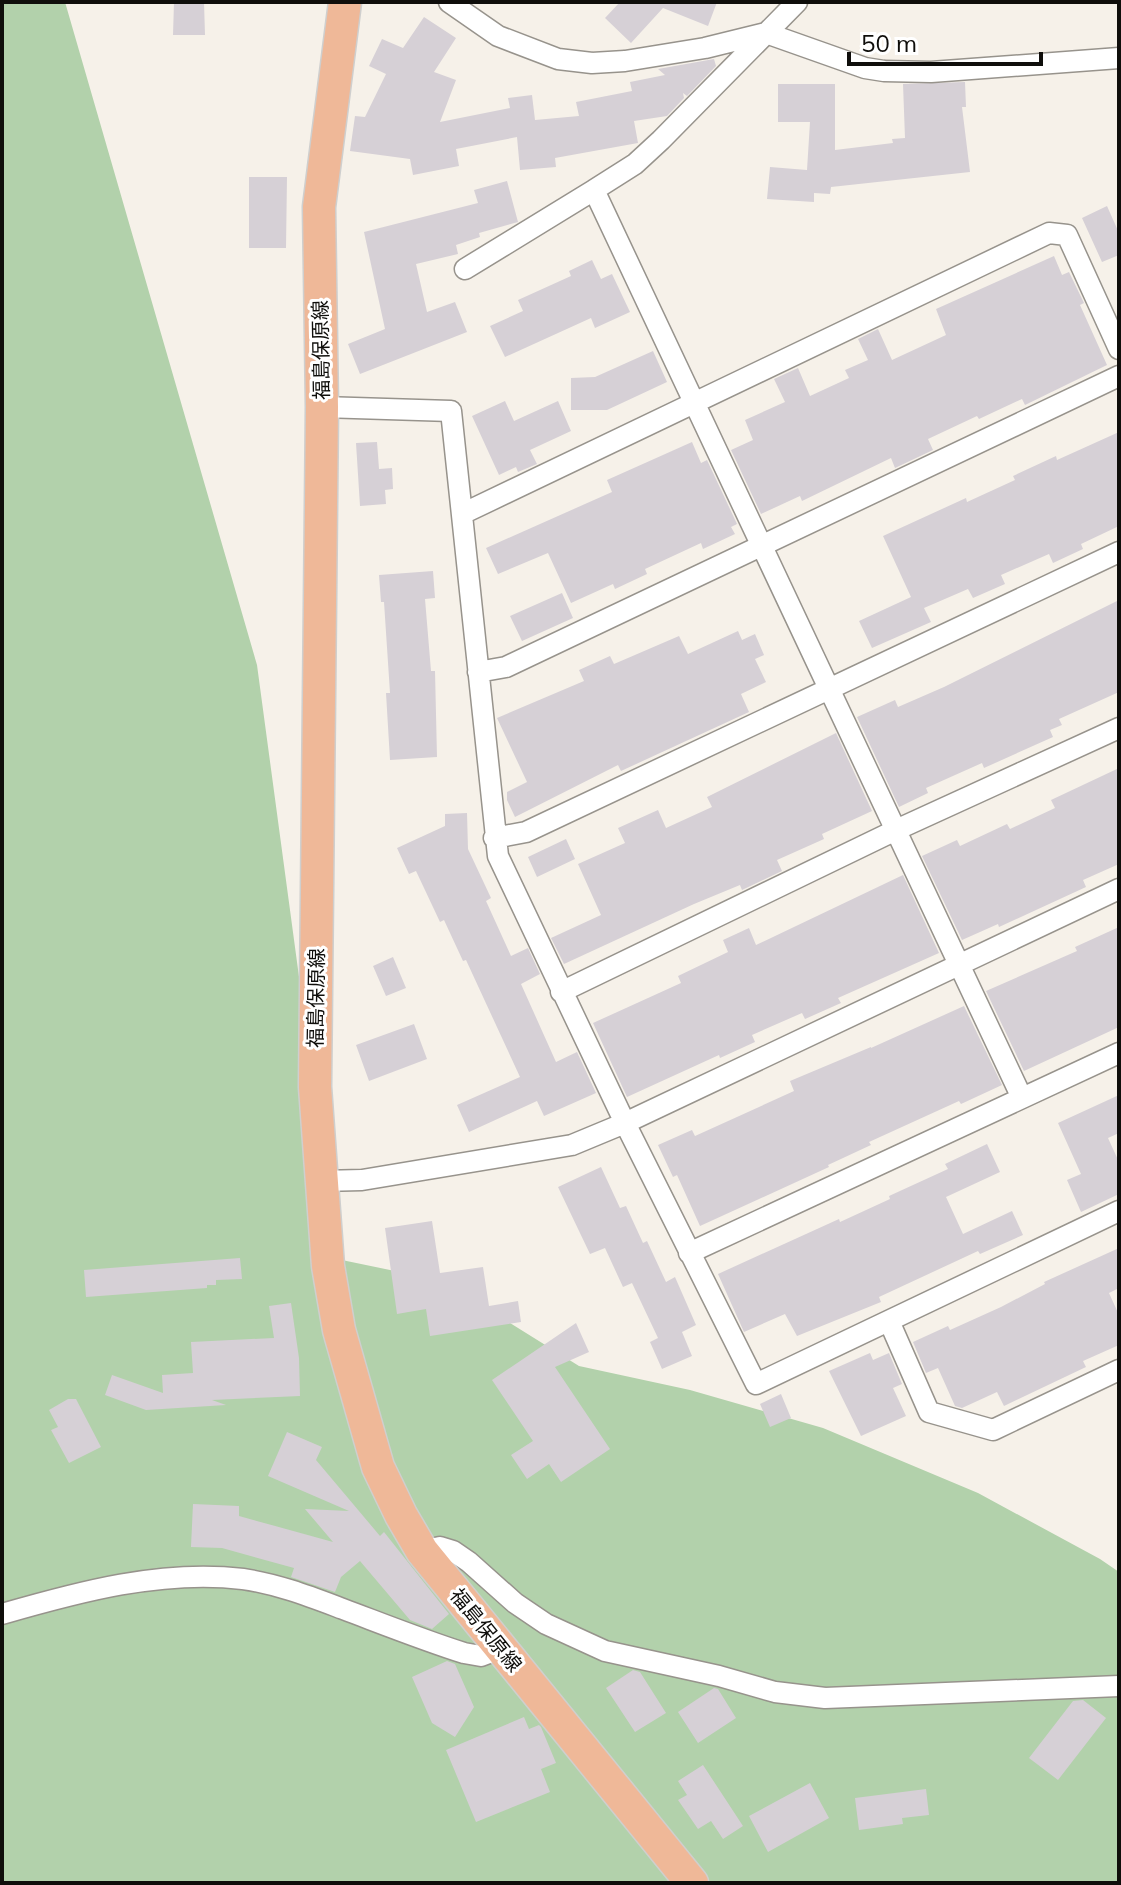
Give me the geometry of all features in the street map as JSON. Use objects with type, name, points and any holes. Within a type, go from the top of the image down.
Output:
[{"type":"main road","name":"福島保原線","points":[[345,2],[319,207],[322,407],[315,1087],[328,1266],[339,1330],[378,1467],[422,1551],[692,1883]]},
{"type":"street","points":[[449,2],[498,36],[558,59],[592,63],[705,48],[766,33],[865,68],[884,71],[931,72],[1119,58]]},
{"type":"street","points":[[465,269],[635,164],[797,2]]},
{"type":"street","points":[[594,190],[1022,1098]]},
{"type":"street","points":[[462,514],[1049,233],[1067,235],[1119,349]]},
{"type":"street","points":[[478,672],[506,667],[1119,376]]},
{"type":"street","points":[[322,407],[451,411],[498,856],[625,1123],[756,1384],[1119,1211]]},
{"type":"street","points":[[494,838],[526,832],[1119,552]]},
{"type":"street","points":[[561,992],[896,830],[1119,728]]},
{"type":"street","points":[[321,1181],[362,1180],[572,1145],[625,1123],[1119,889]]},
{"type":"street","points":[[689,1253],[1119,1053]]},
{"type":"street","points":[[889,1321],[929,1412],[993,1430],[1119,1370]]},
{"type":"street","points":[[422,1551],[440,1547],[453,1551],[515,1603],[546,1624],[605,1651],[719,1676],[775,1692],[825,1698],[1119,1686]]},
{"type":"street","points":[[2,1614],[52,1600],[134,1584],[206,1577],[243,1579],[296,1591],[464,1653],[481,1656],[502,1648]]},
{"type":"green space","points":[[2,2],[65,2],[257,665],[337,1259],[443,1281],[579,1366],[690,1390],[823,1428],[978,1493],[1119,1572],[1119,1883],[2,1883]]},
{"type":"building","points":[[174,2],[204,2],[205,35],[173,35]]},
{"type":"building","points":[[620,2],[717,2],[708,26],[663,8],[631,43],[605,18]]},
{"type":"building","points":[[424,17],[456,38],[434,72],[456,80],[440,122],[510,108],[508,98],[532,95],[535,120],[579,116],[576,102],[632,91],[630,82],[665,75],[658,69],[714,59],[716,66],[687,96],[683,93],[684,98],[667,116],[634,121],[638,143],[555,158],[556,167],[520,170],[517,137],[456,149],[459,166],[413,175],[410,159],[350,151],[355,116],[365,117],[386,74],[369,66],[382,39],[403,48]]},
{"type":"building","points":[[965,82],[966,107],[962,107],[970,172],[831,187],[830,194],[814,193],[814,202],[767,199],[770,167],[807,170],[810,122],[778,122],[778,84],[835,84],[835,150],[893,143],[892,139],[905,138],[903,84]]},
{"type":"building","points":[[249,177],[287,177],[286,248],[249,248]]},
{"type":"building","points":[[507,181],[518,222],[479,233],[480,237],[456,245],[458,254],[416,264],[427,312],[455,302],[467,332],[360,374],[348,344],[385,329],[364,232],[478,203],[474,190]]},
{"type":"building","points":[[1107,206],[1119,233],[1119,255],[1102,262],[1082,218]]},
{"type":"building","points":[[1054,256],[1062,275],[1069,272],[1107,365],[1025,405],[1022,399],[928,439],[933,450],[895,468],[891,458],[802,501],[800,496],[761,514],[731,450],[753,440],[745,420],[785,402],[774,379],[798,368],[810,396],[849,378],[845,370],[868,360],[858,339],[878,329],[892,360],[946,335],[936,309]]},
{"type":"building","points":[[592,260],[601,279],[612,274],[630,312],[595,328],[591,318],[505,357],[490,326],[523,311],[518,300],[571,276],[569,271]]},
{"type":"building","points":[[653,351],[667,382],[607,410],[571,410],[571,378],[595,377]]},
{"type":"building","points":[[505,401],[514,421],[558,401],[571,431],[530,450],[537,464],[518,472],[516,467],[499,475],[472,416]]},
{"type":"building","points":[[1119,432],[1119,526],[1081,544],[1083,549],[1053,563],[1049,554],[1001,575],[1005,584],[973,598],[968,589],[924,608],[931,622],[872,648],[859,621],[911,597],[883,536],[966,498],[967,502],[1015,480],[1013,476],[1056,456],[1057,460]]},
{"type":"building","points":[[377,442],[379,469],[392,468],[393,489],[385,490],[386,504],[360,506],[356,443]]},
{"type":"building","points":[[692,442],[701,463],[707,460],[737,524],[731,527],[735,534],[703,549],[701,543],[645,569],[647,574],[615,589],[613,584],[571,603],[548,553],[498,574],[486,548],[612,492],[607,480]]},
{"type":"building","points":[[433,571],[435,598],[425,599],[431,671],[435,671],[437,757],[390,760],[386,693],[390,693],[384,602],[381,602],[379,575]]},
{"type":"building","points":[[562,593],[573,618],[522,641],[510,616]]},
{"type":"building","points":[[1119,600],[1119,692],[1059,719],[1062,725],[1050,730],[1053,737],[984,768],[982,763],[926,788],[928,793],[899,807],[857,717],[895,700],[898,707],[944,687]]},
{"type":"building","points":[[738,631],[742,640],[755,634],[764,655],[755,659],[766,682],[741,694],[749,712],[621,771],[618,765],[515,817],[507,800],[507,792],[527,782],[497,718],[584,681],[579,670],[610,656],[614,664],[679,636],[688,654]]},
{"type":"building","points":[[836,733],[872,811],[822,834],[824,839],[777,860],[782,871],[742,890],[740,885],[694,904],[564,964],[551,938],[601,915],[578,864],[625,843],[618,828],[658,810],[666,828],[712,807],[707,797]]},
{"type":"building","points":[[1119,768],[1119,864],[1083,880],[1086,887],[999,927],[998,924],[962,940],[922,856],[957,840],[960,846],[1007,824],[1010,829],[1055,808],[1051,800]]},
{"type":"building","points":[[467,813],[468,849],[491,898],[486,901],[511,956],[528,948],[540,974],[521,984],[556,1062],[577,1052],[596,1093],[544,1116],[537,1101],[469,1132],[457,1105],[520,1077],[466,960],[463,961],[444,920],[440,922],[416,871],[409,874],[397,848],[445,826],[445,814]]},
{"type":"building","points":[[566,839],[575,859],[537,877],[528,857]]},
{"type":"building","points":[[903,875],[939,953],[838,998],[841,1003],[805,1019],[802,1013],[752,1035],[755,1042],[627,1097],[593,1023],[681,983],[678,976],[728,952],[723,940],[749,928],[756,945]]},
{"type":"building","points":[[1119,927],[1119,1027],[1024,1071],[986,991],[1077,951],[1075,947]]},
{"type":"building","points":[[393,957],[406,988],[386,996],[373,966]]},
{"type":"building","points":[[964,1006],[1002,1085],[869,1142],[871,1145],[829,1167],[700,1226],[677,1175],[673,1177],[658,1145],[692,1130],[695,1136],[794,1091],[790,1081]]},
{"type":"building","points":[[414,1024],[427,1059],[369,1081],[356,1045]]},
{"type":"building","points":[[1119,1095],[1119,1133],[1108,1138],[1119,1162],[1119,1194],[1081,1212],[1067,1180],[1081,1174],[1058,1123]]},
{"type":"building","points":[[987,1144],[1000,1172],[946,1197],[963,1234],[1012,1211],[1023,1235],[980,1254],[978,1251],[879,1297],[881,1302],[797,1336],[785,1314],[744,1332],[718,1274],[890,1199],[889,1196],[948,1169],[945,1164]]},
{"type":"building","points":[[601,1167],[620,1208],[626,1206],[643,1243],[647,1241],[666,1282],[675,1277],[696,1325],[682,1332],[692,1356],[662,1369],[650,1342],[658,1338],[632,1283],[623,1287],[605,1248],[590,1254],[558,1187]]},
{"type":"building","points":[[432,1221],[440,1273],[483,1267],[489,1306],[518,1301],[521,1322],[430,1336],[426,1309],[397,1314],[385,1228]]},
{"type":"building","points":[[1119,1248],[1119,1288],[1109,1293],[1119,1315],[1119,1345],[1083,1361],[1086,1367],[1004,1406],[997,1392],[962,1408],[955,1406],[938,1368],[926,1373],[913,1342],[948,1326],[950,1330],[1001,1307],[1044,1282]]},
{"type":"building","points":[[240,1258],[242,1279],[216,1280],[216,1285],[207,1285],[207,1288],[86,1297],[84,1270]]},
{"type":"building","points":[[291,1303],[299,1358],[300,1396],[212,1400],[226,1405],[146,1410],[105,1395],[112,1375],[163,1393],[162,1375],[193,1373],[191,1342],[274,1338],[269,1306]]},
{"type":"building","points":[[576,1323],[589,1352],[555,1367],[610,1449],[561,1482],[549,1464],[527,1479],[511,1455],[533,1441],[492,1380]]},
{"type":"building","points":[[870,1353],[873,1360],[889,1353],[902,1384],[893,1388],[906,1416],[861,1436],[829,1371]]},
{"type":"building","points":[[781,1394],[791,1418],[770,1427],[760,1404]]},
{"type":"building","points":[[68,1399],[76,1399],[101,1447],[69,1463],[51,1430],[58,1427],[49,1410]]},
{"type":"building","points":[[287,1432],[322,1447],[316,1460],[380,1536],[384,1532],[449,1614],[432,1629],[410,1620],[360,1561],[341,1577],[335,1592],[291,1577],[294,1568],[222,1548],[191,1547],[193,1504],[239,1506],[239,1516],[333,1542],[305,1509],[349,1511],[268,1476]]},
{"type":"building","points":[[447,1661],[455,1664],[474,1707],[455,1737],[432,1723],[412,1677]]},
{"type":"building","points":[[633,1670],[640,1672],[666,1713],[635,1732],[606,1688]]},
{"type":"building","points":[[714,1688],[718,1689],[736,1718],[698,1743],[678,1712]]},
{"type":"building","points":[[1083,1700],[1106,1718],[1058,1780],[1029,1758],[1073,1701]]},
{"type":"building","points":[[524,1717],[529,1729],[541,1727],[556,1763],[541,1769],[550,1792],[476,1822],[446,1750]]},
{"type":"building","points":[[703,1765],[743,1826],[723,1839],[711,1821],[698,1829],[678,1800],[687,1795],[678,1781]]},
{"type":"building","points":[[810,1783],[829,1818],[768,1852],[749,1816]]},
{"type":"building","points":[[926,1789],[929,1815],[902,1818],[903,1824],[859,1830],[855,1798]]}]
